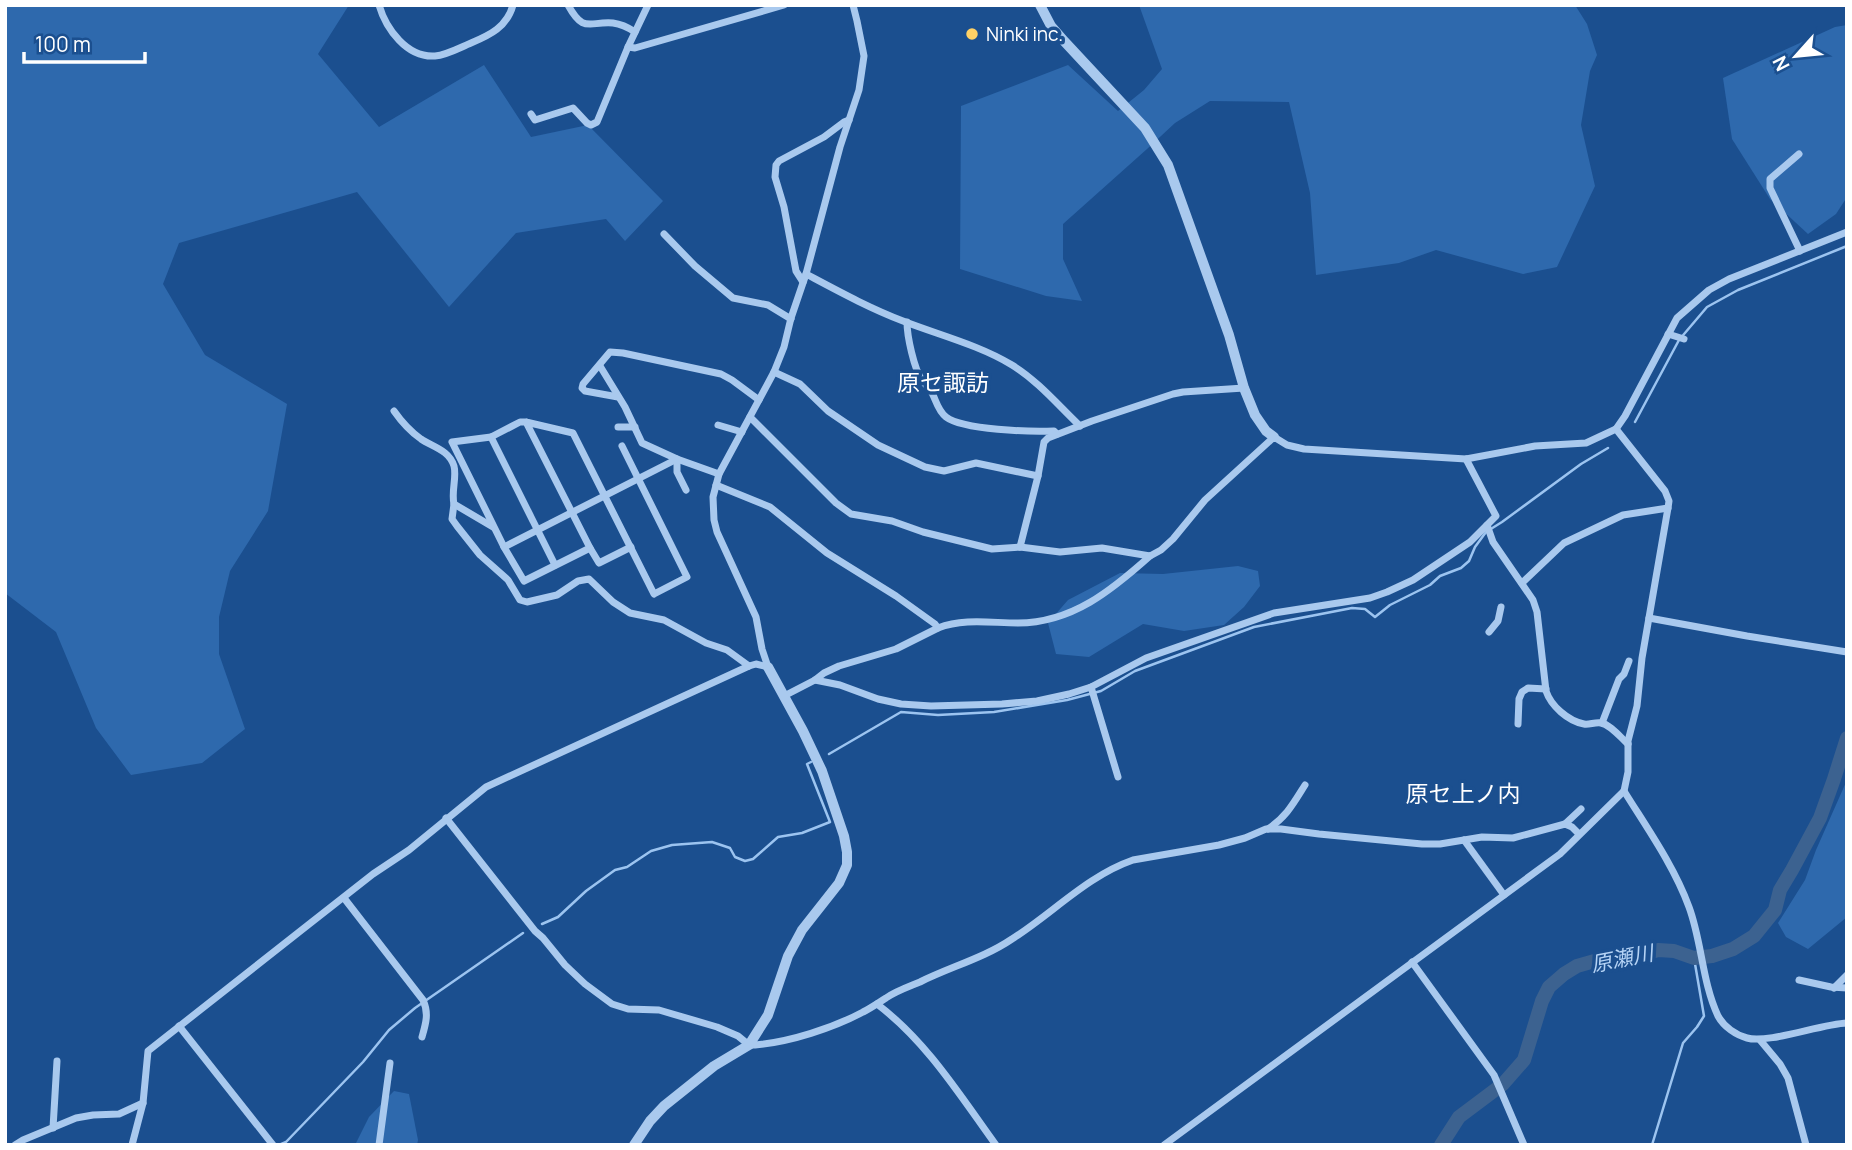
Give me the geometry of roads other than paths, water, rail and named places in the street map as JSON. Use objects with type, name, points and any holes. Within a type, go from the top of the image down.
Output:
[{"type":"street","points":[[381,7],[388,27],[408,48],[435,56],[444,55],[486,37],[504,24],[513,5]]},
{"type":"street","points":[[568,5],[576,18],[588,25],[613,23],[635,32]]},
{"type":"street","points":[[531,114],[536,120],[573,108],[587,123],[591,125],[597,122],[648,5]]},
{"type":"street","points":[[628,47],[635,48],[784,5]]},
{"type":"street","points":[[634,1145],[664,1106],[714,1066],[749,1045],[768,1014],[788,956],[802,930],[839,883],[847,865],[844,836],[822,771],[768,667],[752,608],[717,532],[713,497],[719,474],[774,372],[784,347],[859,90],[864,57],[853,5]]},
{"type":"street","points":[[1040,5],[1051,26],[1158,146],[1168,164],[1255,415],[1266,431],[1287,445],[1304,449],[1466,459],[1535,446],[1586,443],[1616,429],[1671,334],[1677,318],[1709,290],[1729,279],[1847,232]]},
{"type":"street","points":[[849,120],[776,165],[775,177],[784,207],[796,271],[805,278],[857,301],[1011,365],[1037,383],[1080,426]]},
{"type":"street","points":[[1799,153],[1770,179],[1770,188],[1800,251]]},
{"type":"street","points":[[664,234],[695,266],[733,298],[768,305],[791,319]]},
{"type":"street","points":[[907,322],[907,334],[921,379],[944,416],[964,424],[1035,432],[1054,431],[1057,434]]},
{"type":"street","points":[[1671,334],[1684,339]]},
{"type":"street","points":[[618,397],[585,391],[582,388],[610,352],[720,374],[759,400]]},
{"type":"street","points":[[600,366],[625,407],[642,443],[719,474]]},
{"type":"street","points":[[774,372],[800,384],[828,411],[862,435],[925,467],[944,471],[976,463],[1038,476]]},
{"type":"street","points":[[1020,547],[1044,442],[1057,434],[1183,392],[1244,388]]},
{"type":"street","points":[[394,411],[419,438],[447,454],[453,464],[455,476],[452,519],[480,555],[508,580],[520,600],[527,602],[557,595],[578,581],[589,579],[618,606],[630,613],[664,620],[706,643],[727,650],[749,666]]},
{"type":"street","points":[[750,417],[836,503],[851,514],[892,521],[923,532],[992,549],[1020,547],[1060,552],[1102,548],[1150,556]]},
{"type":"street","points":[[590,548],[524,581],[504,547],[452,442],[491,438],[520,422],[573,433],[654,594],[687,577],[622,446]]},
{"type":"street","points":[[526,422],[599,563],[631,547]]},
{"type":"street","points":[[718,425],[743,432]]},
{"type":"street","points":[[618,427],[635,427]]},
{"type":"street","points":[[1164,1145],[1560,854],[1624,791],[1628,772],[1628,744],[1637,706],[1639,678],[1669,500],[1665,491],[1616,429]]},
{"type":"street","points":[[784,696],[839,666],[896,649],[952,623],[1021,623],[1060,617],[1102,595],[1173,539],[1205,500],[1274,437]]},
{"type":"street","points":[[491,438],[555,565]]},
{"type":"street","points":[[504,547],[677,459]]},
{"type":"street","points":[[677,459],[677,472],[685,490]]},
{"type":"street","points":[[814,680],[840,685],[878,699],[931,706],[1037,701],[1093,692],[1146,658],[1274,613],[1370,598],[1413,580],[1470,542],[1496,516],[1466,459]]},
{"type":"street","points":[[716,485],[770,507],[827,553],[896,596],[938,628]]},
{"type":"street","points":[[454,504],[494,527]]},
{"type":"street","points":[[1522,583],[1564,543],[1623,515],[1668,508]]},
{"type":"street","points":[[1487,525],[1493,542],[1533,600],[1549,699],[1562,714],[1583,724],[1602,723],[1628,744]]},
{"type":"street","points":[[1489,632],[1498,621],[1501,607]]},
{"type":"street","points":[[1649,618],[1847,652]]},
{"type":"street","points":[[1602,723],[1629,661]]},
{"type":"street","points":[[132,1145],[143,1103],[148,1051],[373,874],[409,850],[446,818],[486,788],[749,666],[756,664],[768,667]]},
{"type":"street","points":[[1624,674],[1639,678]]},
{"type":"street","points":[[1518,724],[1519,699],[1522,692],[1528,688],[1546,689]]},
{"type":"street","points":[[1093,692],[1118,777]]},
{"type":"street","points":[[446,818],[565,965],[612,1004],[628,1009],[659,1010],[717,1027],[738,1036],[749,1045],[764,1045],[845,1020],[887,997],[1009,941],[1054,907],[1120,865],[1219,845],[1268,829],[1290,810],[1305,785]]},
{"type":"street","points":[[1624,791],[1689,907],[1718,1016],[1725,1025],[1745,1038],[1760,1040],[1847,1023]]},
{"type":"street","points":[[1268,829],[1440,844],[1482,837],[1513,838],[1565,824],[1581,810]]},
{"type":"street","points":[[1565,824],[1579,834]]},
{"type":"street","points":[[1464,840],[1504,895]]},
{"type":"street","points":[[344,898],[424,1003],[427,1016],[422,1037]]},
{"type":"street","points":[[1412,962],[1494,1074],[1524,1145]]},
{"type":"street","points":[[1834,988],[1847,975]]},
{"type":"street","points":[[1799,980],[1834,988],[1847,988]]},
{"type":"street","points":[[877,1004],[920,1042],[996,1145]]},
{"type":"street","points":[[179,1026],[273,1145]]},
{"type":"street","points":[[1760,1040],[1788,1078],[1806,1145]]},
{"type":"street","points":[[54,1128],[57,1061]]},
{"type":"street","points":[[379,1145],[390,1063]]},
{"type":"street","points":[[15,1145],[76,1118],[118,1114],[143,1103]]},
{"type":"waterway","points":[[1635,422],[1679,340],[1707,307],[1738,290],[1847,246]]},
{"type":"waterway","points":[[829,754],[901,712],[938,715],[994,712],[1067,700],[1101,691],[1135,671],[1254,627],[1352,608],[1365,609],[1375,617],[1390,605],[1430,585],[1440,576],[1461,568],[1469,561],[1486,532],[1581,464],[1608,448]]},
{"type":"waterway","name":"原瀬川","points":[[1441,1145],[1459,1117],[1503,1084],[1524,1060],[1542,1001],[1549,987],[1564,974],[1577,966],[1598,960],[1641,955],[1658,950],[1674,951],[1694,958],[1712,956],[1733,949],[1754,936],[1775,910],[1780,890],[1820,818],[1847,738]]},
{"type":"waterway","points":[[542,924],[558,917],[586,891],[615,870],[627,867],[651,851],[672,845],[712,842],[730,848],[735,857],[745,861],[753,859],[778,837],[802,833],[830,822],[807,764],[811,762]]},
{"type":"waterway","points":[[279,1145],[286,1142],[363,1062],[389,1030],[415,1008],[523,933]]},
{"type":"waterway","points":[[1652,1145],[1683,1043],[1704,1016],[1694,958]]},
{"type":"place","name":"Ninki inc.","points":[[972,34]]},
{"type":"district","name":"原セ諏訪","points":[[943,383]]},
{"type":"district","name":"原セ上ノ内","points":[[1463,794]]}]
